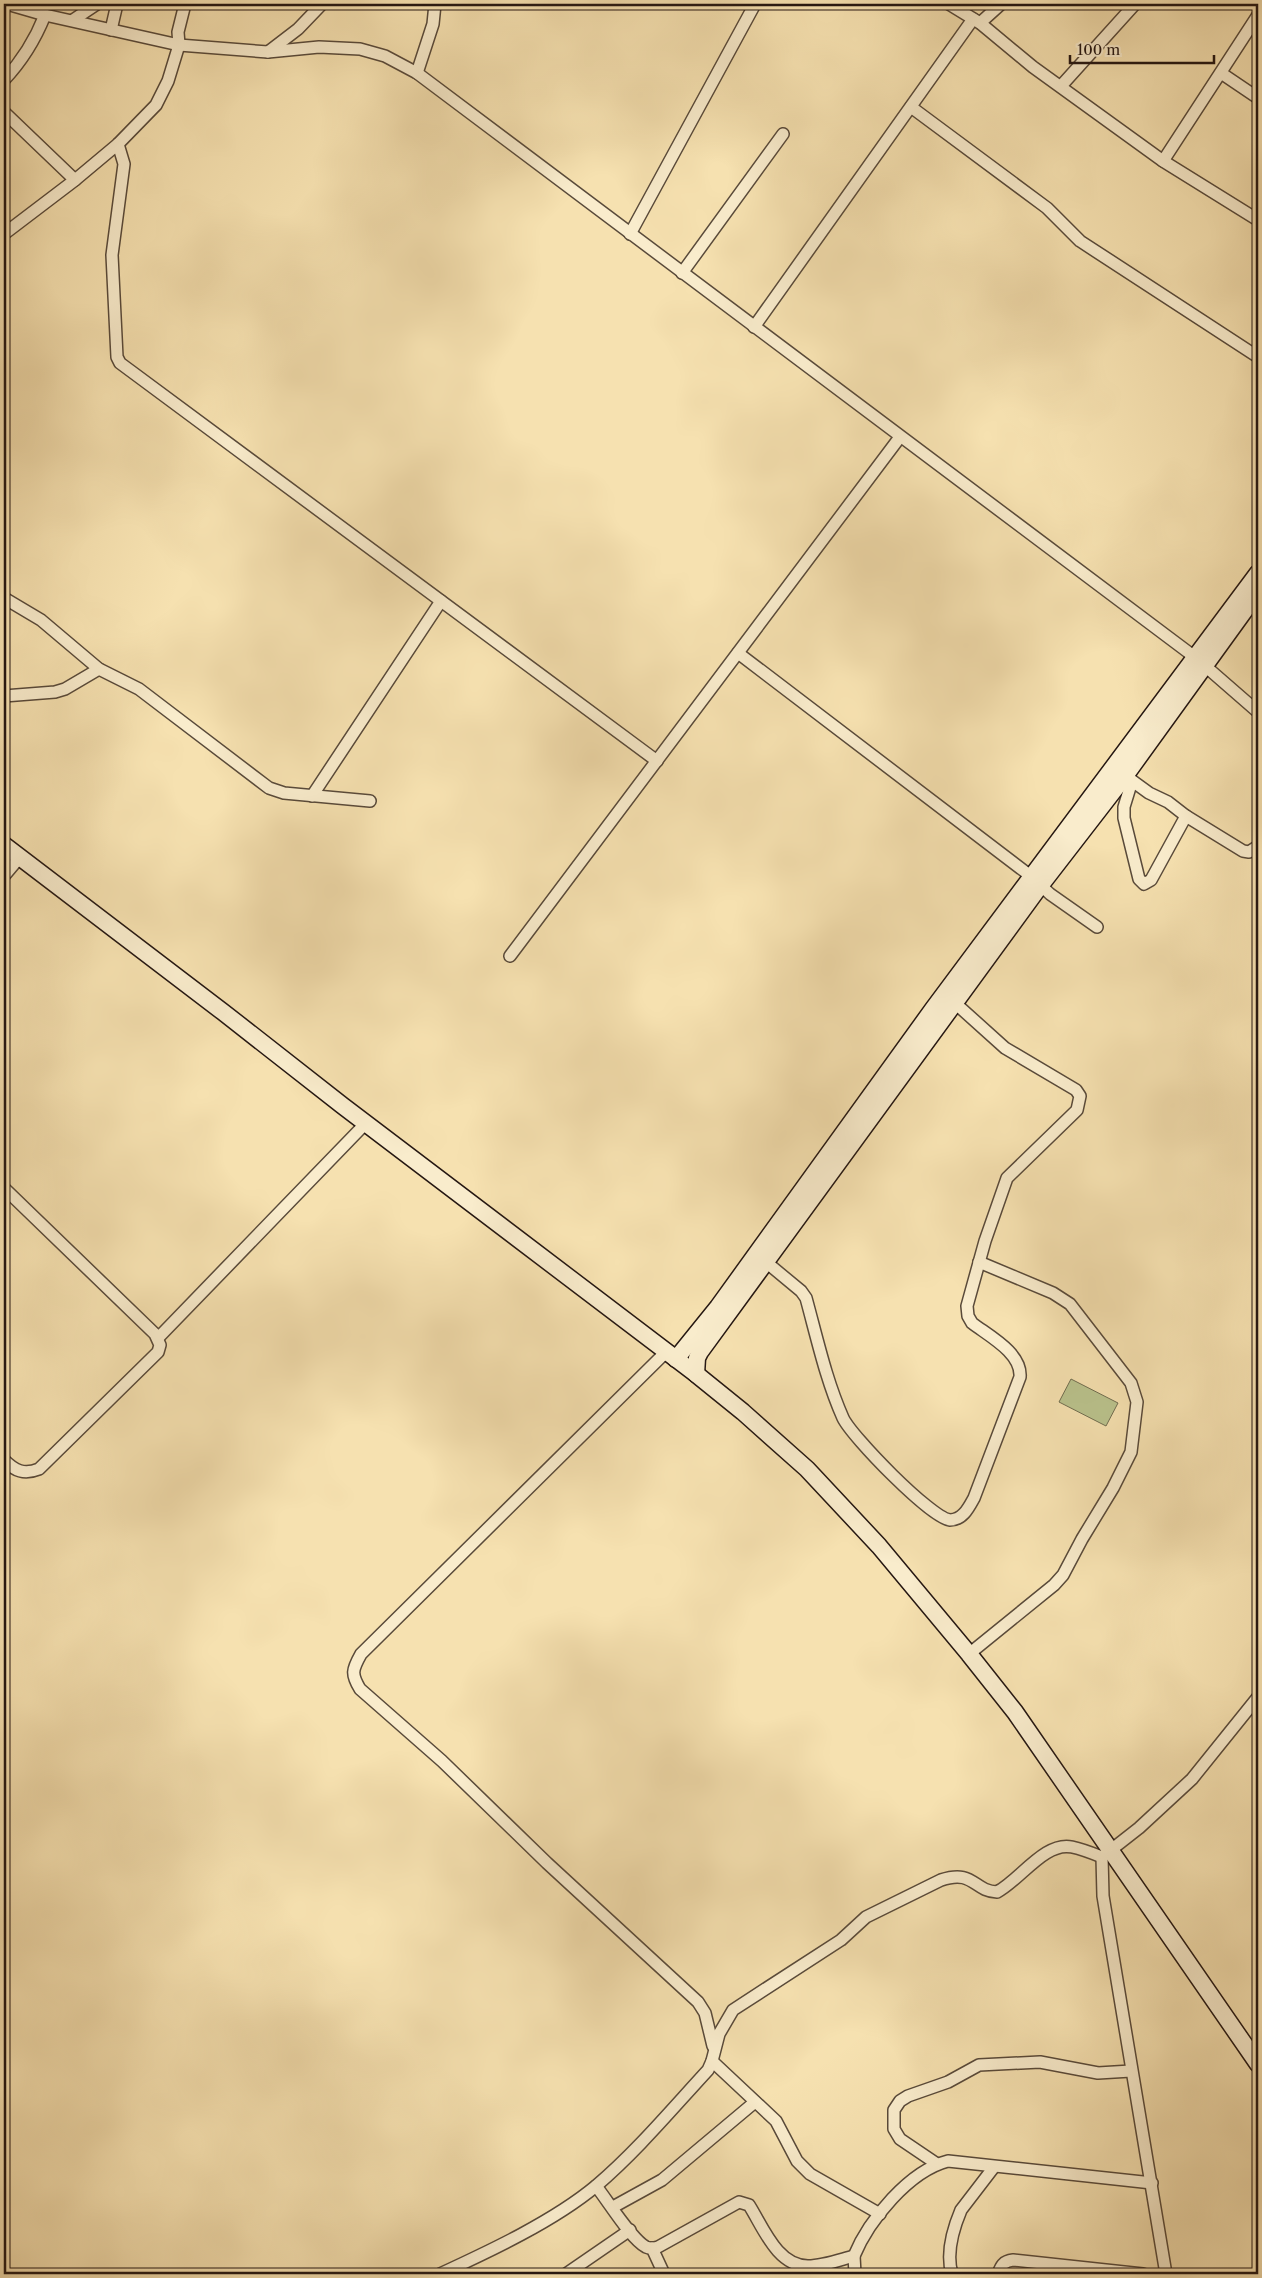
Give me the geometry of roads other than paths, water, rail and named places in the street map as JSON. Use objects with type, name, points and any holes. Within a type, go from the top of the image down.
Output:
[{"type":"street","points":[[7,4],[45,15],[179,45],[268,52],[307,48],[360,48],[385,56],[417,73],[1200,662],[1258,712]]},
{"type":"street","points":[[73,20],[98,4]]},
{"type":"street","points":[[111,30],[117,4]]},
{"type":"street","points":[[4,234],[76,180],[118,144],[156,105],[168,81],[179,45],[178,32],[186,4]]},
{"type":"street","points":[[268,52],[298,29],[322,4]]},
{"type":"street","points":[[417,73],[433,24],[435,4]]},
{"type":"street","points":[[630,234],[754,4]]},
{"type":"street","points":[[949,4],[977,21],[1034,67],[1163,162],[1258,220]]},
{"type":"street","points":[[754,327],[910,107],[977,21],[1001,4]]},
{"type":"street","points":[[1061,86],[1135,4]]},
{"type":"street","points":[[4,80],[22,60],[34,42],[45,15]]},
{"type":"street","points":[[1163,162],[1258,15]]},
{"type":"street","points":[[298,29],[307,48]]},
{"type":"street","points":[[1221,73],[1258,98]]},
{"type":"street","points":[[910,107],[1047,208],[1080,241],[1258,356]]},
{"type":"street","points":[[4,112],[76,180]]},
{"type":"street","points":[[682,273],[783,134]]},
{"type":"street","points":[[118,144],[124,164],[112,255],[117,357],[120,363],[657,761]]},
{"type":"street","points":[[510,956],[900,437]]},
{"type":"street","points":[[696,1374],[697,1358],[700,1352],[955,1002],[1036,882],[1129,778],[1200,662],[1258,573]]},
{"type":"street","points":[[880,2214],[810,2174],[797,2161],[776,2121],[755,2102],[713,2056],[711,2031],[705,2013],[698,2002],[573,1888],[442,1761],[360,1689],[353,1678],[354,1667],[361,1654],[671,1355],[718,1307],[934,1009],[1036,882],[1200,662],[1258,592]]},
{"type":"street","points":[[4,598],[41,620],[99,669],[139,689],[270,788],[284,793],[370,801]]},
{"type":"street","points":[[312,796],[441,601]]},
{"type":"street","points":[[738,653],[1036,882],[1097,926]]},
{"type":"street","points":[[4,696],[55,692],[65,689],[99,669]]},
{"type":"street","points":[[1129,778],[1149,793],[1168,802],[1186,816],[1243,851],[1249,852],[1258,846]]},
{"type":"street","points":[[1129,778],[1124,818],[1139,879],[1144,884],[1151,880],[1186,816]]},
{"type":"street","points":[[4,845],[696,1374],[743,1412],[807,1469],[879,1546],[1015,1712],[1106,1852],[1258,2064]]},
{"type":"street","points":[[4,876],[20,857]]},
{"type":"street","points":[[766,1262],[801,1291],[806,1298],[822,1356],[844,1420],[855,1435],[902,1485],[941,1516],[950,1520],[958,1518],[965,1512],[974,1498],[1020,1377],[1021,1369],[1013,1356],[972,1323],[968,1316],[967,1306],[979,1262],[1007,1178],[1077,1110],[1080,1096],[1076,1090],[1005,1048],[955,1002]]},
{"type":"street","points":[[158,1338],[366,1123]]},
{"type":"street","points":[[4,1188],[158,1338],[160,1345],[158,1352],[39,1469],[30,1472],[20,1472],[4,1460]]},
{"type":"street","points":[[969,1654],[1054,1585],[1063,1575],[1113,1488],[1131,1452],[1137,1402],[1131,1383],[1070,1304],[1053,1293],[979,1262]]},
{"type":"street","points":[[440,2274],[486,2253],[548,2218],[596,2186],[633,2150],[702,2076],[713,2056],[726,2019],[733,2010],[841,1940],[866,1917],[953,1876],[964,1876],[991,1892],[997,1892],[1042,1856],[1062,1846],[1106,1852],[1138,1828],[1192,1779],[1258,1697]]},
{"type":"street","points":[[1106,1852],[1103,1896],[1166,2274]]},
{"type":"street","points":[[937,2164],[900,2139],[894,2129],[894,2110],[900,2101],[908,2096],[948,2082],[979,2065],[1040,2062],[1098,2073],[1131,2071]]},
{"type":"street","points":[[613,2207],[662,2180],[755,2102]]},
{"type":"street","points":[[854,2274],[854,2256],[860,2243],[880,2214],[916,2178],[937,2164],[958,2161],[994,2167],[1152,2183]]},
{"type":"street","points":[[952,2274],[949,2255],[958,2217],[961,2210],[994,2167]]},
{"type":"street","points":[[596,2186],[630,2230],[645,2246],[652,2248],[658,2247],[739,2202],[744,2202],[749,2204],[776,2250],[796,2264],[808,2266],[854,2256]]},
{"type":"street","points":[[566,2274],[630,2230]]},
{"type":"street","points":[[652,2248],[664,2274]]},
{"type":"street","points":[[998,2274],[1002,2264],[1007,2260],[1013,2260],[1143,2274]]}]
